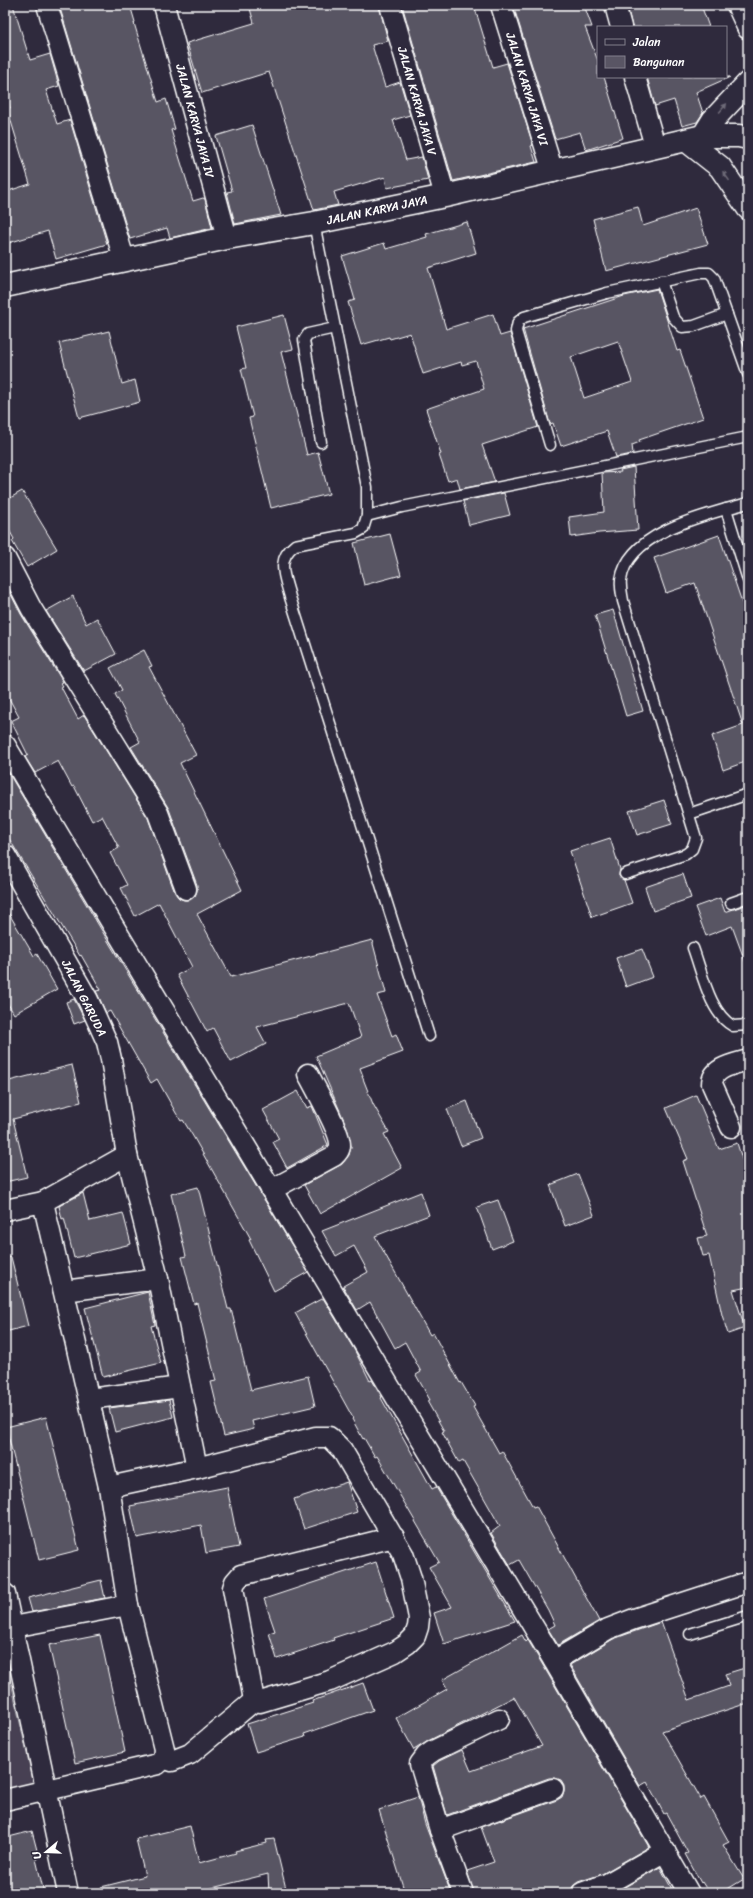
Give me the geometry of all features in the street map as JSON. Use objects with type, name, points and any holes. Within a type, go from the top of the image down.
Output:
[{"type":"main road","points":[[748,83],[695,139],[720,167],[748,208]]},
{"type":"main road","name":"JALAN KARYA JAYA","points":[[5,286],[124,259],[227,238],[314,223],[445,196],[553,172],[655,146],[695,139],[739,136],[748,138]]},
{"type":"street","points":[[48,5],[124,259]]},
{"type":"street","name":"JALAN KARYA JAYA IV","points":[[164,5],[227,238]]},
{"type":"street","name":"JALAN KARYA JAYA V","points":[[390,5],[445,196]]},
{"type":"street","name":"JALAN KARYA JAYA VI","points":[[501,5],[553,172]]},
{"type":"street","points":[[615,5],[621,26]]},
{"type":"street","points":[[737,5],[748,29]]},
{"type":"street","points":[[635,78],[655,146]]},
{"type":"street","points":[[5,558],[31,608],[158,813],[186,889]]},
{"type":"street","points":[[5,745],[554,1661],[689,1893]]},
{"type":"street","name":"JALAN GARUDA","points":[[5,855],[88,1000],[100,1024],[111,1059],[126,1155],[158,1279],[197,1468]]},
{"type":"street","points":[[731,1127],[712,1084],[712,1077],[717,1071],[748,1060]]},
{"type":"street","points":[[271,1190],[334,1156],[339,1151],[341,1145],[337,1133],[308,1074]]},
{"type":"street","points":[[5,1210],[43,1202],[126,1155]]},
{"type":"street","points":[[5,1800],[158,1764],[163,1758],[164,1750],[128,1605],[109,1487],[43,1202]]},
{"type":"street","points":[[64,1292],[158,1279]]},
{"type":"street","points":[[89,1399],[180,1387]]},
{"type":"street","points":[[109,1487],[197,1468],[316,1436],[329,1436],[342,1450],[403,1554],[411,1578],[419,1618],[414,1636],[407,1644],[395,1652],[330,1681],[260,1702],[255,1700]]},
{"type":"street","points":[[255,1700],[233,1588],[235,1582],[241,1575],[394,1537]]},
{"type":"street","points":[[554,1661],[608,1629],[634,1619],[748,1582]]},
{"type":"street","points":[[5,1594],[48,1790],[68,1893]]},
{"type":"street","points":[[13,1627],[128,1605]]},
{"type":"street","points":[[163,1758],[172,1761],[190,1754],[255,1700]]},
{"type":"street","points":[[463,1893],[440,1830],[421,1769],[422,1760],[433,1751],[499,1719]]},
{"type":"street","points":[[440,1830],[553,1789]]},
{"type":"street","points":[[582,1893],[607,1884],[665,1851]]},
{"type":"lane","points":[[314,223],[367,487],[367,516],[363,529],[356,533],[294,545],[283,558],[283,567],[290,597],[429,1036]]},
{"type":"lane","points":[[550,445],[516,332],[518,322],[524,317],[607,293],[701,273],[709,273],[714,278],[748,374]]},
{"type":"lane","points":[[661,281],[674,317],[682,327],[694,326],[727,314]]},
{"type":"lane","points":[[321,442],[304,340],[308,334],[335,328]]},
{"type":"lane","points":[[367,516],[402,507],[748,437]]},
{"type":"lane","points":[[625,874],[678,857],[692,849],[696,838],[623,601],[621,580],[624,570],[643,544],[677,525],[748,503]]},
{"type":"lane","points":[[726,509],[748,580]]},
{"type":"lane","points":[[689,814],[748,794]]},
{"type":"lane","points":[[731,903],[748,897]]},
{"type":"lane","points":[[693,948],[714,1006],[720,1016],[734,1026],[748,1025]]},
{"type":"lane","points":[[690,1634],[748,1616]]},
{"type":"shaded area","points":[[5,1656],[34,1785],[5,1791]]},
{"type":"building","points":[[5,5],[13,5],[30,60],[50,54],[59,86],[46,90],[57,124],[70,120],[107,244],[56,259],[48,231],[5,244],[5,192],[30,184],[7,108],[10,108],[5,93]]},
{"type":"building","points":[[59,5],[130,5],[158,102],[166,99],[175,129],[171,130],[193,201],[203,198],[205,199],[212,228],[170,238],[167,228],[130,239]]},
{"type":"building","points":[[249,5],[379,5],[388,41],[372,45],[385,87],[400,82],[410,115],[393,120],[406,160],[422,157],[428,180],[387,188],[385,177],[334,192],[338,205],[314,210],[269,72],[202,93],[187,43],[254,23]]},
{"type":"building","points":[[402,5],[474,5],[493,67],[507,63],[533,145],[531,146],[536,162],[453,181]]},
{"type":"building","points":[[513,5],[584,5],[592,27],[585,27],[597,58],[597,78],[604,78],[623,138],[586,150],[580,132],[555,139]]},
{"type":"building","points":[[627,5],[701,5],[709,26],[632,26]]},
{"type":"building","points":[[730,77],[696,92],[703,113],[697,122],[682,126],[674,100],[655,106],[647,78]]},
{"type":"building","points":[[252,125],[281,215],[235,224],[227,192],[232,191],[216,136]]},
{"type":"building","points":[[638,207],[643,226],[696,208],[708,244],[606,271],[593,219]]},
{"type":"building","points":[[467,222],[476,253],[428,268],[446,329],[493,314],[500,336],[510,333],[538,427],[482,445],[495,482],[460,489],[457,478],[448,481],[426,409],[484,389],[476,361],[462,365],[461,362],[423,374],[410,333],[361,345],[348,302],[355,300],[342,256],[384,243],[386,249],[427,237],[426,234]]},
{"type":"building","points":[[657,289],[677,351],[680,350],[703,418],[639,440],[640,442],[632,445],[633,454],[616,457],[607,431],[561,446],[553,423],[550,424],[523,329],[624,296]],"holes":[[[618,341],[632,382],[584,398],[571,357]]]},
{"type":"building","points":[[284,315],[293,349],[281,352],[307,455],[318,452],[329,494],[271,508],[249,418],[253,417],[241,369],[246,368],[236,327]]},
{"type":"building","points":[[109,331],[122,384],[135,380],[140,402],[79,418],[59,343]]},
{"type":"building","points":[[634,467],[638,530],[571,537],[569,517],[604,512],[602,473],[621,472],[620,470]]},
{"type":"building","points":[[22,491],[57,549],[27,567],[12,541],[14,539],[5,523],[5,501]]},
{"type":"building","points":[[504,493],[510,515],[469,525],[463,501]]},
{"type":"building","points":[[390,534],[401,575],[364,585],[354,543]]},
{"type":"building","points":[[719,535],[748,620],[748,761],[723,770],[712,736],[743,725],[695,583],[666,593],[654,558]]},
{"type":"building","points":[[5,583],[21,614],[63,682],[61,683],[63,686],[61,687],[78,719],[84,715],[148,818],[175,893],[179,898],[190,900],[195,896],[197,885],[169,809],[131,747],[140,742],[115,694],[122,690],[110,668],[144,650],[152,666],[149,667],[196,755],[180,763],[242,890],[197,914],[231,977],[372,940],[386,993],[377,995],[392,1036],[396,1034],[403,1052],[360,1068],[373,1104],[389,1132],[384,1134],[402,1168],[320,1214],[304,1185],[342,1164],[349,1155],[351,1146],[347,1127],[316,1056],[361,1037],[349,1003],[257,1027],[266,1044],[231,1062],[213,1028],[207,1032],[177,975],[192,967],[159,903],[135,916],[121,888],[127,885],[110,853],[119,848],[102,816],[92,821],[74,786],[72,787],[58,761],[35,773],[25,757],[28,755],[11,721],[19,717],[5,691]]},
{"type":"building","points":[[73,596],[86,624],[97,618],[116,654],[84,671],[46,611]]},
{"type":"building","points":[[613,610],[643,711],[626,716],[595,615]]},
{"type":"building","points":[[5,767],[111,946],[308,1272],[274,1291],[249,1240],[251,1239],[194,1138],[183,1120],[181,1121],[157,1079],[151,1083],[110,1011],[106,1013],[96,991],[101,990],[5,832]]},
{"type":"building","points":[[664,800],[672,824],[637,835],[629,811]]},
{"type":"building","points":[[610,838],[620,869],[619,876],[624,880],[632,903],[592,917],[570,851]]},
{"type":"building","points":[[683,874],[691,898],[653,911],[645,887]]},
{"type":"building","points":[[720,898],[725,912],[748,904],[748,964],[746,964],[732,926],[706,936],[695,907]]},
{"type":"building","points":[[5,907],[34,956],[37,954],[57,989],[14,1014],[5,999]]},
{"type":"building","points":[[642,949],[653,977],[626,987],[616,958]]},
{"type":"building","points":[[74,999],[85,1020],[74,1024],[66,1002]]},
{"type":"building","points":[[72,1065],[81,1102],[13,1119],[27,1177],[5,1182],[5,1082]]},
{"type":"building","points":[[298,1091],[307,1108],[312,1106],[328,1145],[287,1168],[273,1142],[279,1139],[263,1110]]},
{"type":"building","points":[[696,1095],[719,1149],[737,1143],[744,1165],[748,1163],[748,1287],[733,1290],[745,1328],[728,1334],[722,1315],[709,1255],[703,1256],[698,1238],[707,1236],[683,1161],[688,1159],[666,1108]]},
{"type":"building","points":[[467,1101],[481,1138],[461,1146],[447,1109]]},
{"type":"building","points":[[578,1174],[594,1215],[565,1226],[550,1185]]},
{"type":"building","points":[[198,1187],[228,1309],[231,1309],[251,1390],[308,1376],[315,1406],[252,1421],[254,1429],[224,1436],[211,1382],[216,1381],[197,1303],[194,1304],[182,1257],[186,1256],[171,1194]]},
{"type":"building","points":[[421,1192],[429,1215],[375,1236],[430,1335],[433,1333],[460,1383],[461,1382],[475,1406],[473,1407],[499,1453],[502,1451],[533,1507],[536,1506],[599,1621],[558,1645],[548,1629],[555,1625],[519,1560],[510,1565],[491,1533],[500,1526],[463,1461],[459,1463],[442,1432],[444,1431],[427,1401],[430,1400],[416,1375],[421,1372],[405,1342],[395,1348],[370,1302],[357,1310],[343,1286],[368,1272],[354,1246],[336,1256],[322,1231]]},
{"type":"building","points":[[83,1193],[90,1221],[123,1213],[131,1244],[74,1258],[64,1218],[62,1219],[59,1206]]},
{"type":"building","points":[[498,1200],[513,1241],[492,1249],[477,1207]]},
{"type":"building","points":[[11,1257],[28,1326],[5,1332],[5,1258]]},
{"type":"building","points":[[148,1292],[155,1325],[151,1326],[161,1363],[103,1377],[85,1308]]},
{"type":"building","points":[[323,1298],[355,1351],[370,1381],[372,1380],[382,1397],[381,1398],[432,1489],[436,1487],[515,1621],[444,1644],[434,1613],[452,1607],[429,1567],[439,1562],[377,1456],[375,1457],[364,1438],[363,1439],[295,1313]]},
{"type":"building","points":[[169,1400],[173,1417],[115,1432],[109,1408]]},
{"type":"building","points":[[46,1417],[79,1550],[39,1560],[6,1427]]},
{"type":"building","points":[[347,1482],[357,1512],[304,1529],[294,1499]]},
{"type":"building","points":[[227,1487],[239,1547],[206,1553],[201,1525],[137,1538],[130,1506]]},
{"type":"building","points":[[376,1562],[394,1618],[333,1638],[334,1640],[277,1659],[269,1633],[275,1631],[264,1599]]},
{"type":"building","points":[[101,1580],[105,1598],[32,1612],[28,1598]]},
{"type":"building","points":[[661,1622],[689,1700],[729,1686],[725,1674],[748,1667],[748,1703],[662,1731],[701,1799],[704,1797],[729,1842],[723,1845],[744,1879],[721,1893],[709,1893],[702,1882],[701,1883],[685,1854],[688,1853],[666,1813],[664,1814],[647,1782],[640,1786],[570,1665],[613,1639]]},
{"type":"building","points":[[100,1635],[125,1752],[75,1763],[49,1645]]},
{"type":"building","points":[[522,1635],[526,1642],[528,1640],[649,1847],[602,1874],[578,1882],[573,1886],[571,1893],[474,1893],[467,1871],[494,1862],[481,1827],[557,1800],[562,1797],[564,1791],[564,1785],[561,1780],[549,1778],[447,1815],[433,1766],[439,1761],[462,1750],[471,1771],[542,1746],[514,1697],[428,1741],[414,1750],[396,1718],[447,1689],[442,1680]]},
{"type":"building","points":[[363,1683],[373,1710],[304,1734],[305,1737],[256,1752],[247,1724],[313,1703],[312,1701]]},
{"type":"building","points":[[418,1797],[425,1824],[451,1893],[405,1893],[379,1810]]},
{"type":"building","points":[[190,1826],[199,1863],[236,1853],[235,1851],[267,1843],[266,1840],[274,1839],[287,1893],[269,1893],[268,1874],[192,1893],[102,1893],[101,1887],[145,1876],[136,1839]]},
{"type":"building","points":[[32,1831],[39,1858],[36,1859],[44,1893],[5,1893],[5,1838]]},
{"type":"building","points":[[660,1867],[674,1893],[614,1893]]}]
